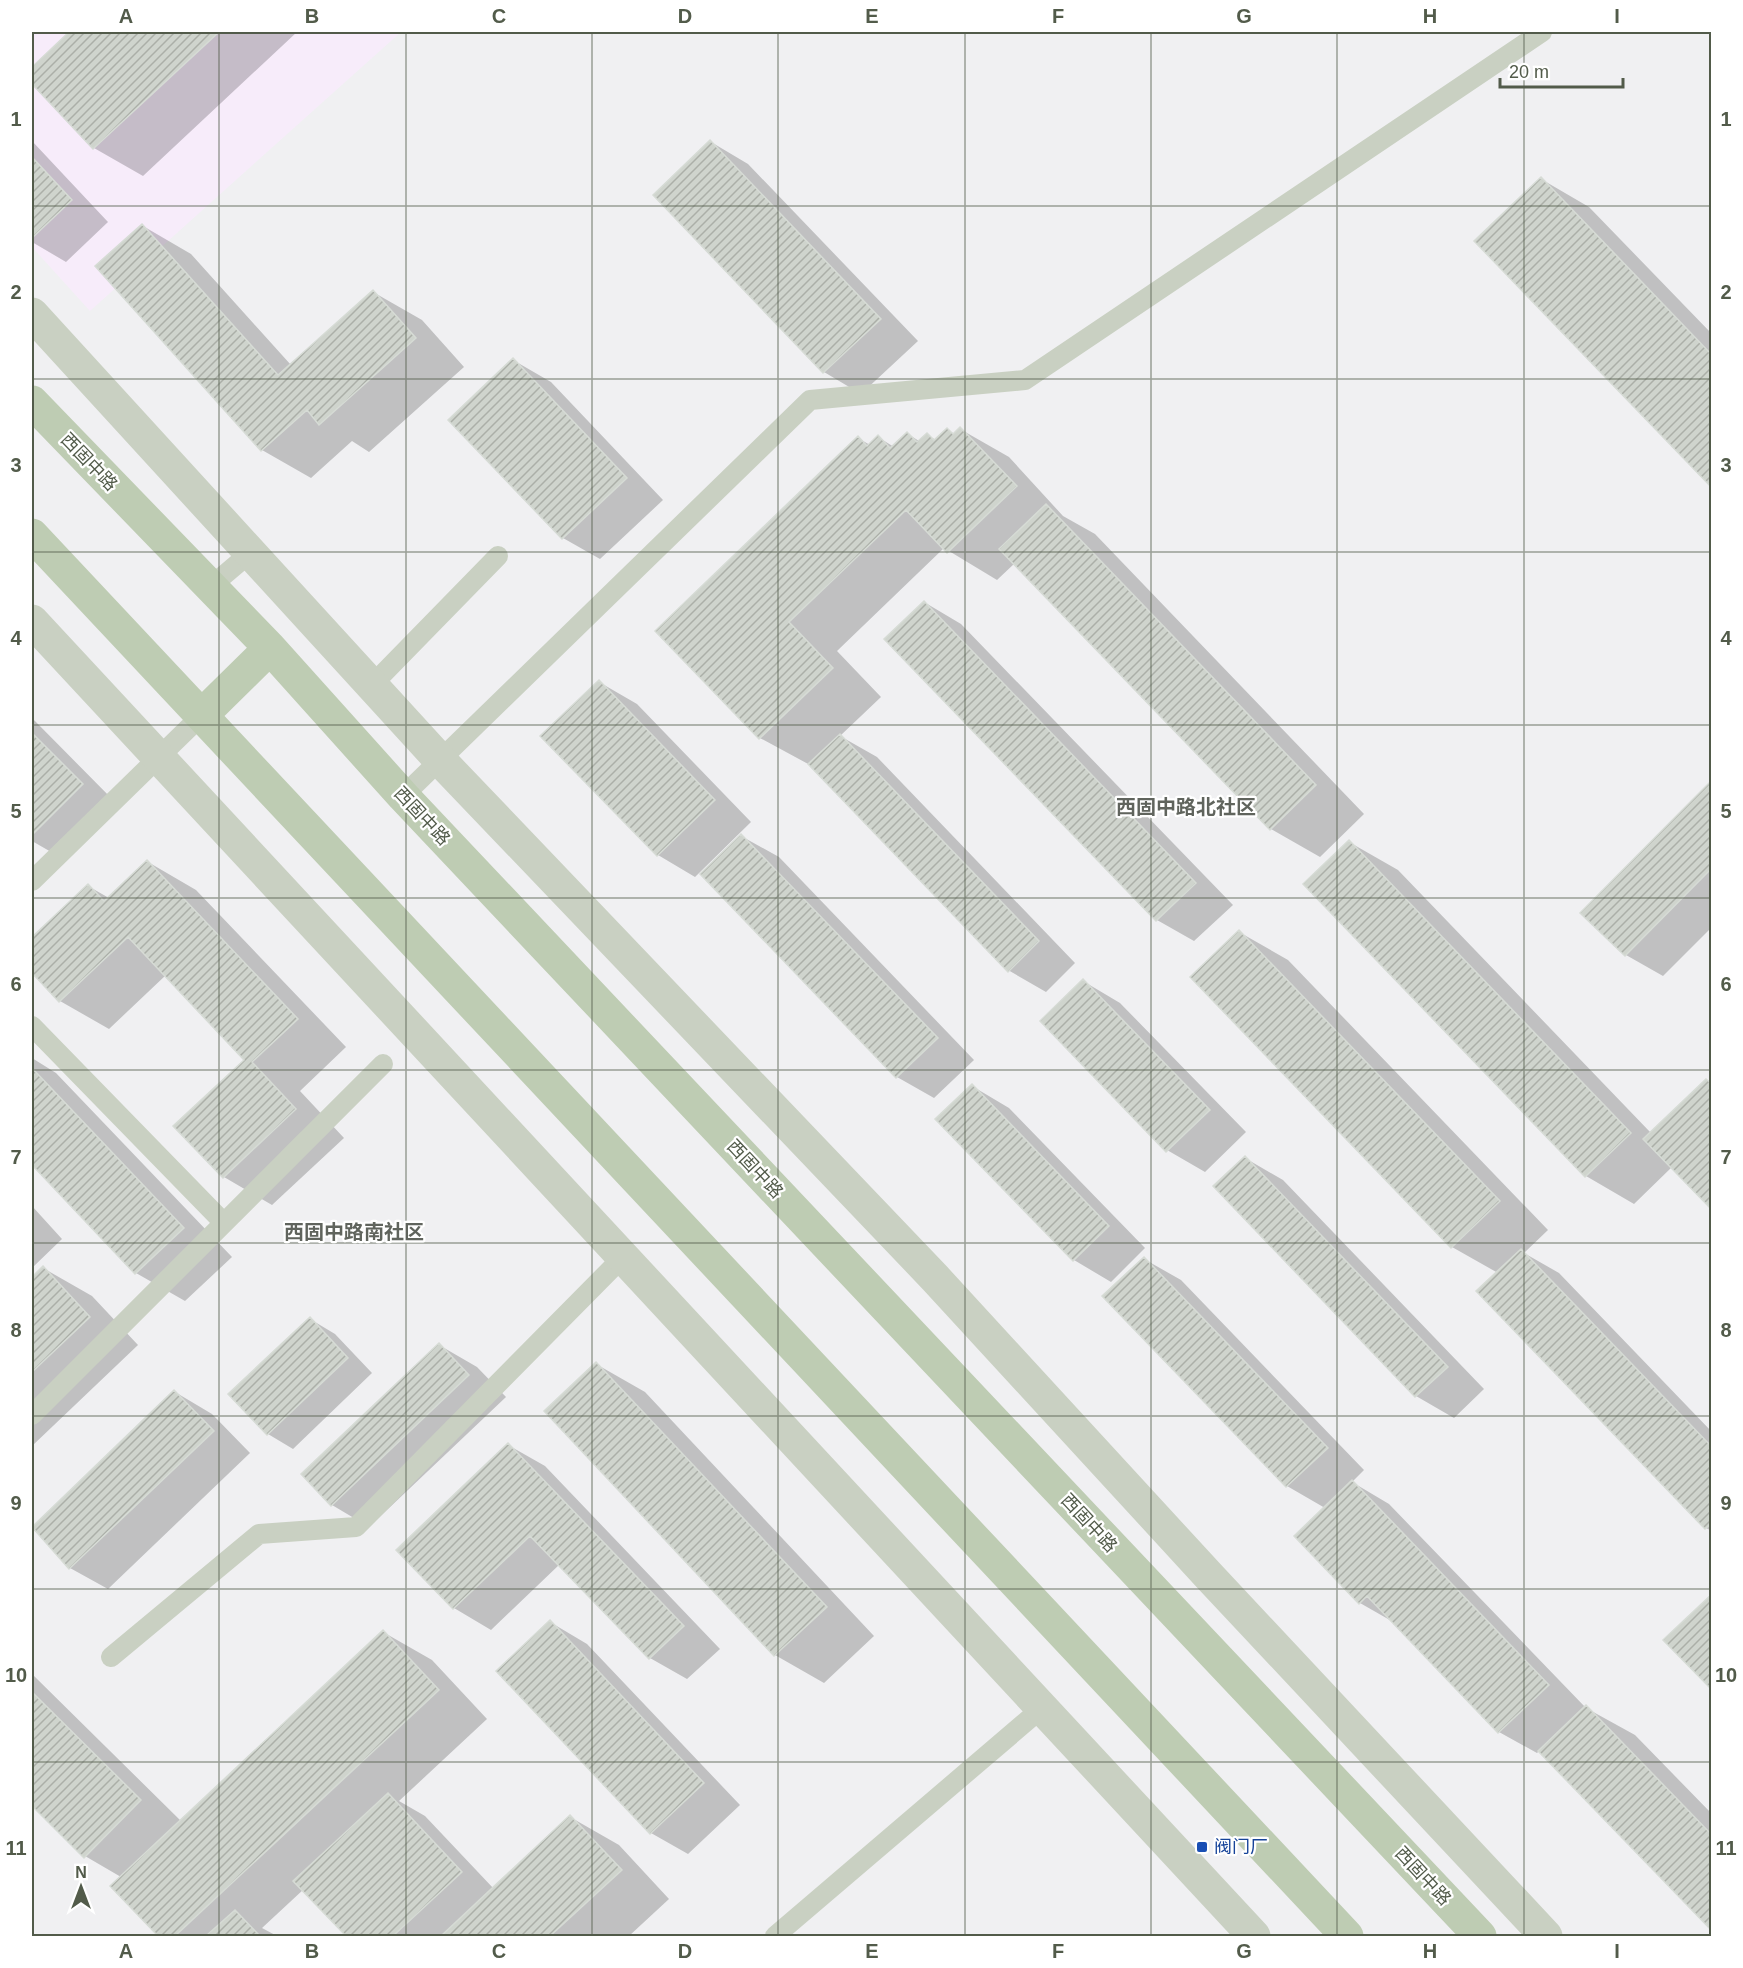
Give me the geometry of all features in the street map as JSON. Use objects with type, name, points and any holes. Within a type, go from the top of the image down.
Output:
[{"type":"main road","name":"西固中路","points":[[32,402],[270,648],[403,796],[1480,1936]]},
{"type":"main road","points":[[32,535],[1347,1936]]},
{"type":"main road","points":[[202,715],[270,648]]},
{"type":"street","points":[[32,314],[440,760],[935,1278],[1208,1575],[1546,1936]]},
{"type":"street","points":[[32,621],[1254,1936]]},
{"type":"lane","points":[[403,796],[810,400],[1025,380],[1542,32]]},
{"type":"lane","points":[[210,587],[250,553]]},
{"type":"lane","points":[[372,685],[498,556]]},
{"type":"lane","points":[[32,881],[202,715]]},
{"type":"lane","points":[[32,1026],[224,1223]]},
{"type":"lane","points":[[32,1415],[383,1064]]},
{"type":"lane","points":[[111,1657],[259,1534],[356,1527],[623,1257]]},
{"type":"lane","points":[[775,1936],[1042,1708]]},
{"type":"shaded area","points":[[32,32],[401,32],[90,311],[32,247]]},
{"type":"building","points":[[69,32],[219,32],[93,149],[32,84],[32,67]]},
{"type":"building","points":[[710,140],[881,319],[823,373],[653,195]]},
{"type":"building","points":[[32,157],[72,200],[32,238]]},
{"type":"building","points":[[1541,177],[1712,355],[1712,488],[1474,241]]},
{"type":"building","points":[[142,224],[278,375],[373,290],[416,338],[319,425],[307,410],[261,451],[95,266]]},
{"type":"building","points":[[513,358],[627,478],[562,539],[448,420]]},
{"type":"building","points":[[960,427],[1017,486],[947,553],[906,510],[789,622],[833,668],[759,739],[655,631],[858,436],[867,446],[878,435],[890,448],[907,432],[917,442],[927,433],[934,440],[947,428],[953,434]]},
{"type":"building","points":[[1046,504],[1316,785],[1270,830],[999,549]]},
{"type":"building","points":[[924,601],[1196,883],[1156,921],[884,639]]},
{"type":"building","points":[[599,680],[715,800],[657,856],[540,736]]},
{"type":"building","points":[[32,733],[83,784],[32,835]]},
{"type":"building","points":[[840,734],[1039,941],[1008,972],[808,764]]},
{"type":"building","points":[[1712,780],[1712,868],[1625,956],[1580,913]]},
{"type":"building","points":[[741,834],[938,1038],[896,1078],[700,874]]},
{"type":"building","points":[[1349,840],[1631,1133],[1585,1177],[1303,884]]},
{"type":"building","points":[[147,860],[298,1019],[252,1062],[296,1109],[223,1178],[173,1126],[244,1060],[128,937],[59,1002],[32,973],[32,937],[88,884],[104,901]]},
{"type":"building","points":[[1239,930],[1500,1201],[1451,1248],[1190,977]]},
{"type":"building","points":[[1083,979],[1210,1110],[1166,1152],[1040,1021]]},
{"type":"building","points":[[32,1068],[184,1228],[135,1274],[32,1165]]},
{"type":"building","points":[[1706,1079],[1712,1084],[1712,1210],[1643,1139]]},
{"type":"building","points":[[972,1084],[1109,1226],[1073,1261],[935,1119]]},
{"type":"building","points":[[1245,1156],[1448,1367],[1415,1397],[1213,1186]]},
{"type":"building","points":[[1521,1249],[1712,1447],[1712,1523],[1705,1529],[1476,1291]]},
{"type":"building","points":[[1144,1257],[1328,1448],[1286,1487],[1102,1296]]},
{"type":"building","points":[[43,1266],[90,1317],[32,1372],[32,1277]]},
{"type":"building","points":[[310,1317],[348,1358],[267,1435],[228,1394]]},
{"type":"building","points":[[439,1343],[469,1375],[331,1506],[301,1474]]},
{"type":"building","points":[[596,1362],[827,1607],[774,1656],[544,1411]]},
{"type":"building","points":[[174,1390],[214,1431],[69,1569],[32,1527]]},
{"type":"building","points":[[508,1443],[684,1626],[649,1659],[530,1536],[453,1609],[396,1550]]},
{"type":"building","points":[[1352,1480],[1549,1685],[1498,1733],[1367,1596],[1359,1604],[1294,1536]]},
{"type":"building","points":[[1712,1594],[1712,1690],[1663,1640]]},
{"type":"building","points":[[550,1620],[704,1783],[650,1834],[496,1671]]},
{"type":"building","points":[[383,1630],[439,1690],[175,1936],[158,1936],[110,1886]]},
{"type":"building","points":[[32,1692],[141,1800],[84,1858],[32,1806]]},
{"type":"building","points":[[1586,1705],[1712,1835],[1712,1931],[1538,1751]]},
{"type":"building","points":[[388,1793],[462,1872],[393,1936],[346,1936],[293,1881]]},
{"type":"building","points":[[570,1815],[622,1870],[550,1936],[441,1936]]},
{"type":"building","points":[[235,1910],[260,1936],[206,1936]]},
{"type":"place","name":"阀门厂","points":[[1202,1847]]},
{"type":"district","name":"西固中路北社区","points":[[1186,807]]},
{"type":"district","name":"西固中路南社区","points":[[354,1232]]}]
